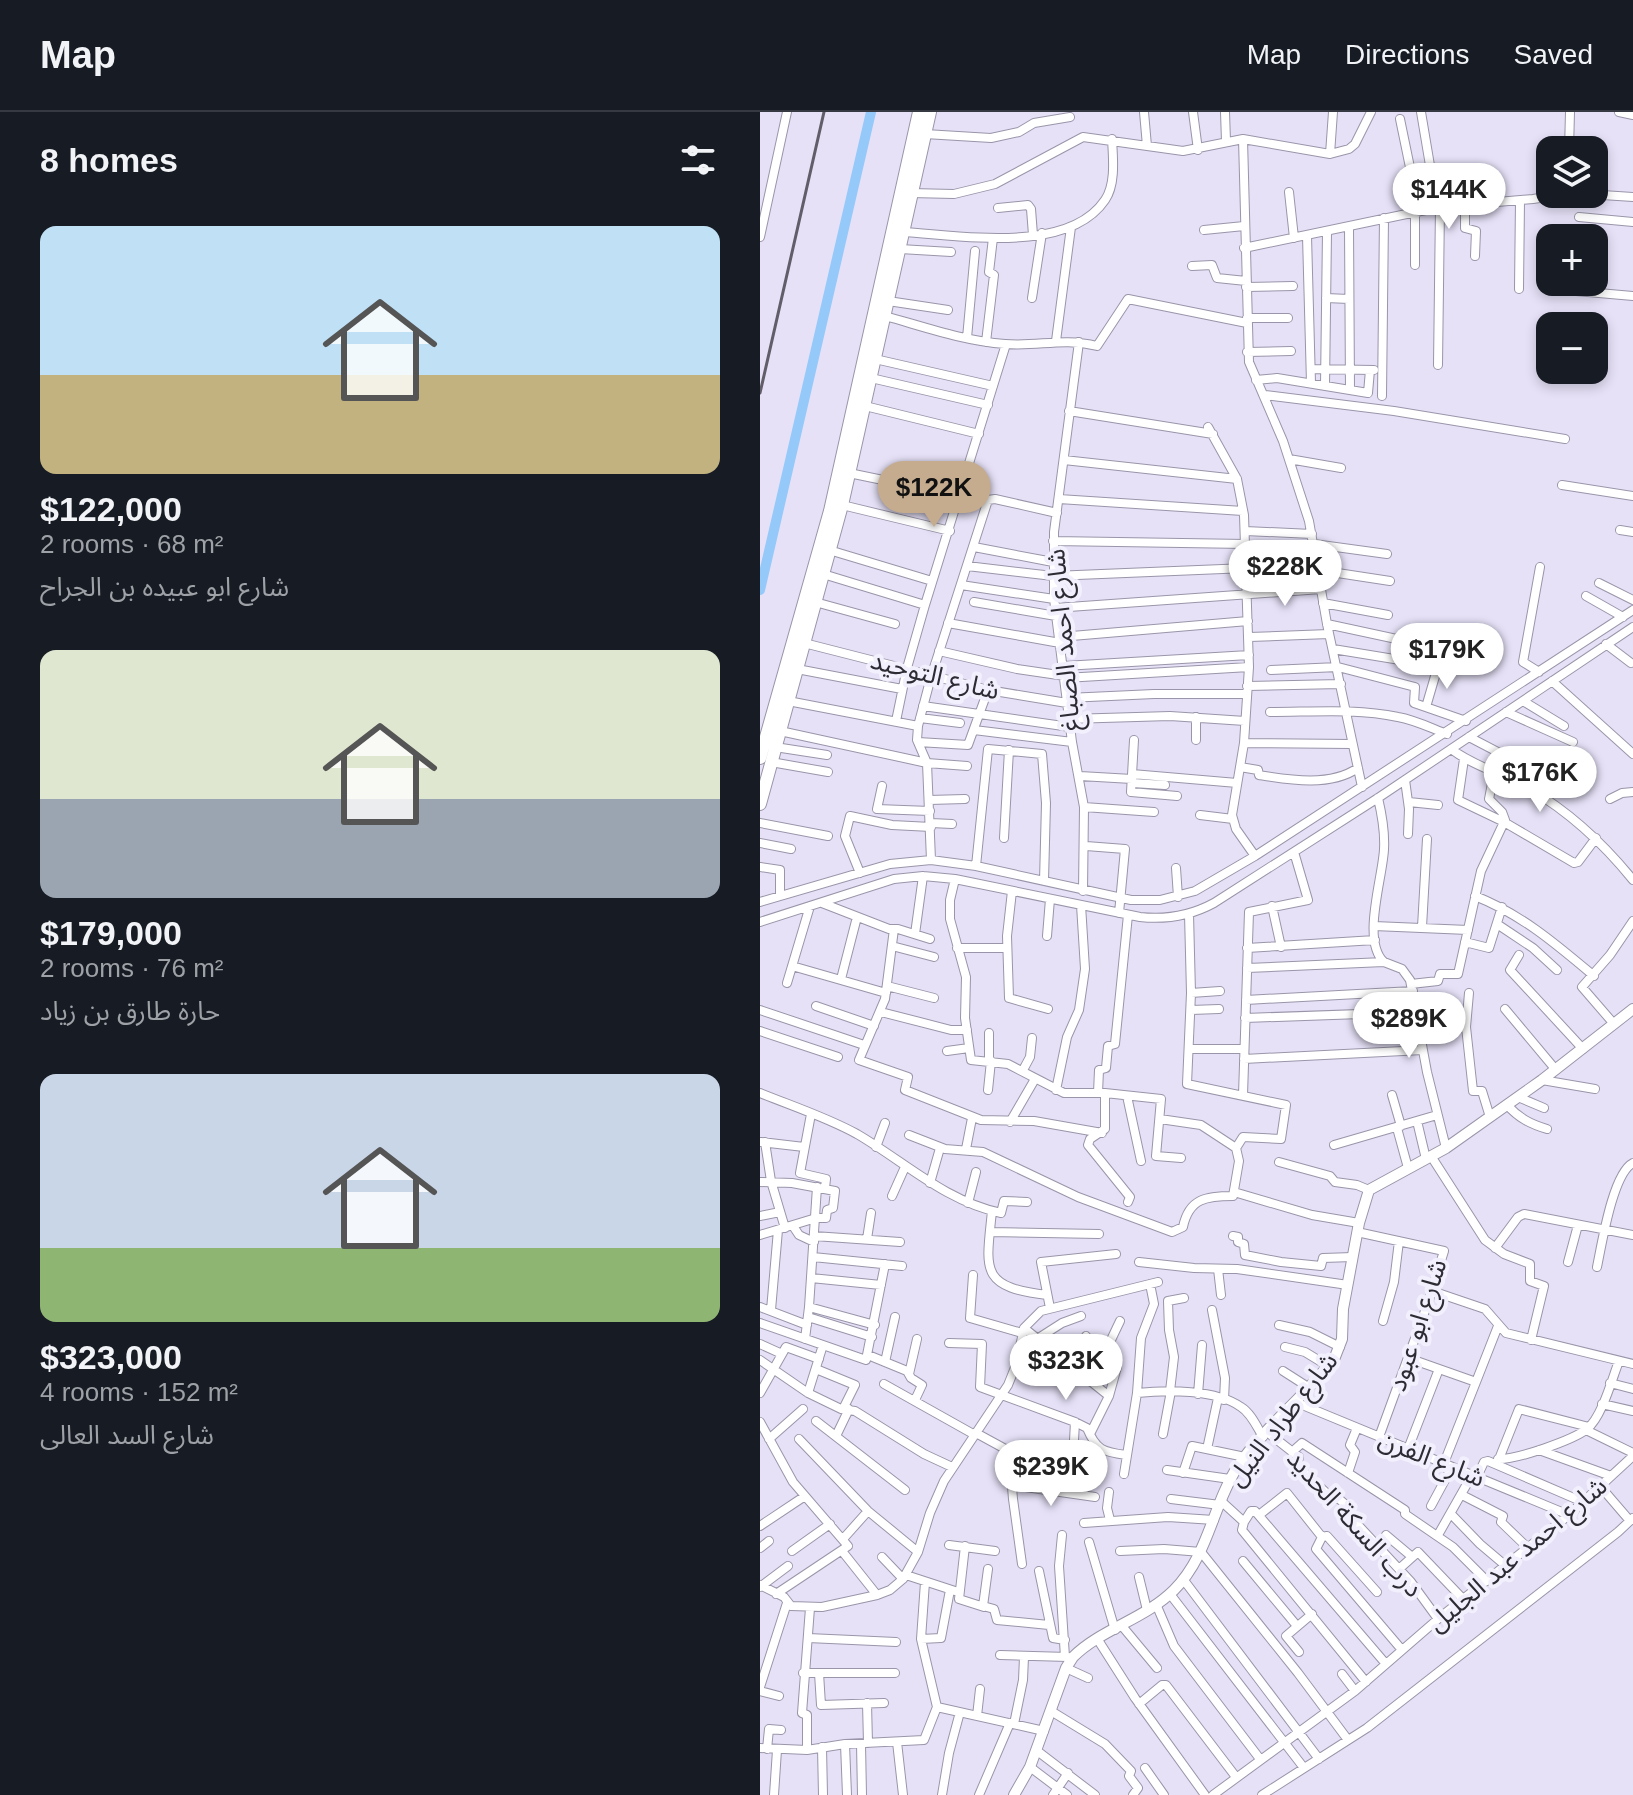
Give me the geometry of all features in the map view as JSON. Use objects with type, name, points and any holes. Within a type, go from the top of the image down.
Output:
[{"type":"highway","points":[[766,760],[775,747],[797,669],[833,498],[906,193],[919,112]]},
{"type":"highway","points":[[760,804],[766,760],[842,505],[900,249],[906,193],[930,112]]},
{"type":"street","points":[[760,237],[787,112]]},
{"type":"street","points":[[1144,112],[1147,146]]},
{"type":"street","points":[[1193,112],[1198,150]]},
{"type":"street","points":[[1225,112],[1226,141]]},
{"type":"street","points":[[1330,154],[1333,112]]},
{"type":"street","points":[[906,193],[954,194],[975,190],[1016,174],[1078,138],[1112,139],[1183,151],[1243,139],[1330,154],[1349,149],[1355,144],[1371,112]]},
{"type":"street","points":[[1421,112],[1438,207],[1438,365]]},
{"type":"street","points":[[1569,136],[1570,112]]},
{"type":"street","points":[[1620,112],[1633,115]]},
{"type":"street","points":[[925,134],[991,138],[1019,132],[1034,123],[1070,117]]},
{"type":"street","points":[[1400,119],[1417,211],[1415,265]]},
{"type":"street","points":[[903,232],[993,238],[1071,227],[1092,213],[1106,198],[1112,170],[1112,139]]},
{"type":"street","points":[[1243,139],[1247,352],[1250,367],[1265,395],[1289,459],[1312,534],[1328,629],[1362,787]]},
{"type":"street","points":[[760,183],[771,187]]},
{"type":"street","points":[[1289,192],[1294,238]]},
{"type":"street","points":[[1608,195],[1633,197]]},
{"type":"street","points":[[1244,248],[1438,207],[1536,199]]},
{"type":"street","points":[[1519,289],[1520,201]]},
{"type":"street","points":[[1465,203],[1465,230],[1476,231],[1475,256]]},
{"type":"street","points":[[998,208],[1028,205],[1031,209],[1038,234],[1032,298]]},
{"type":"street","points":[[1579,217],[1633,222]]},
{"type":"street","points":[[1382,396],[1384,218]]},
{"type":"street","points":[[1204,230],[1244,226]]},
{"type":"street","points":[[1056,341],[1071,227]]},
{"type":"street","points":[[1349,227],[1350,390]]},
{"type":"street","points":[[1325,386],[1327,232]]},
{"type":"street","points":[[1307,236],[1311,383]]},
{"type":"street","points":[[986,342],[994,275],[989,272],[993,238]]},
{"type":"street","points":[[900,249],[951,252]]},
{"type":"street","points":[[967,338],[975,251]]},
{"type":"street","points":[[1192,266],[1212,265],[1217,278],[1246,284],[1293,286]]},
{"type":"street","points":[[1608,294],[1633,296]]},
{"type":"street","points":[[1326,298],[1349,299]]},
{"type":"street","points":[[885,316],[986,342],[1056,341],[1097,346],[1128,299],[1247,321],[1288,318]]},
{"type":"street","points":[[888,301],[948,310]]},
{"type":"street","name":"شارع احمد الصباغ","points":[[1079,342],[1053,541],[1053,576],[1072,742],[1084,807],[1086,846],[1083,891]]},
{"type":"street","points":[[896,721],[907,668],[932,581],[1006,344]]},
{"type":"street","points":[[1247,352],[1291,351]]},
{"type":"street","points":[[875,359],[993,386]]},
{"type":"street","points":[[1311,369],[1382,371]]},
{"type":"street","points":[[1256,380],[1271,378],[1369,393],[1370,370]]},
{"type":"street","points":[[871,378],[988,405]]},
{"type":"street","points":[[1265,395],[1394,411],[1565,439]]},
{"type":"street","points":[[865,406],[979,434]]},
{"type":"street","points":[[1069,411],[1210,430],[1237,479],[1246,544],[1249,667],[1244,743],[1233,819],[1255,856]]},
{"type":"street","points":[[1289,459],[1341,468]]},
{"type":"street","points":[[1064,460],[1237,479]]},
{"type":"street","points":[[849,473],[960,496]]},
{"type":"street","points":[[1562,485],[1633,496]]},
{"type":"street","points":[[1059,499],[1243,511]]},
{"type":"street","points":[[931,860],[927,763],[918,742],[919,722],[988,500],[1057,513]]},
{"type":"street","points":[[842,505],[950,531]]},
{"type":"street","points":[[1620,530],[1633,532]]},
{"type":"street","points":[[1245,531],[1312,534]]},
{"type":"street","points":[[1053,541],[1246,544]]},
{"type":"street","points":[[1314,544],[1387,554]]},
{"type":"street","points":[[974,547],[1053,562]]},
{"type":"street","points":[[829,550],[932,581]]},
{"type":"street","points":[[967,566],[1053,576],[1318,570],[1390,581]]},
{"type":"street","points":[[1539,672],[1523,662],[1540,567]]},
{"type":"street","points":[[823,574],[925,605]]},
{"type":"street","points":[[1599,583],[1633,600]]},
{"type":"street","points":[[961,585],[1055,608]]},
{"type":"street","points":[[974,602],[1055,608],[1321,589]]},
{"type":"street","points":[[1586,596],[1623,617]]},
{"type":"street","points":[[815,602],[895,624]]},
{"type":"street","points":[[1323,603],[1388,615]]},
{"type":"street","points":[[760,902],[890,864],[931,860],[976,866],[1120,898],[1146,901],[1178,897],[1215,881],[1255,856],[1447,734],[1633,610]]},
{"type":"street","points":[[948,623],[1060,640],[1248,621]]},
{"type":"street","points":[[760,922],[894,879],[923,876],[955,879],[1123,914],[1165,918],[1189,914],[1214,903],[1378,798],[1633,627]]},
{"type":"street","points":[[1249,637],[1328,629],[1466,654]]},
{"type":"street","points":[[1606,644],[1631,663]]},
{"type":"street","name":"شارع التوحيد","points":[[799,648],[907,668],[988,690],[1067,700],[1341,684]]},
{"type":"street","points":[[1333,649],[1455,669]]},
{"type":"street","points":[[939,651],[1013,668],[1064,673],[1249,667]]},
{"type":"street","points":[[1064,673],[1249,655]]},
{"type":"street","points":[[1426,707],[1438,666]]},
{"type":"street","points":[[1271,670],[1338,667],[1415,687],[1413,702],[1466,721]]},
{"type":"street","points":[[797,669],[902,689]]},
{"type":"street","points":[[1552,681],[1633,754]]},
{"type":"street","points":[[918,742],[968,745],[988,690]]},
{"type":"street","points":[[788,701],[896,721],[960,723]]},
{"type":"street","points":[[1523,701],[1564,726]]},
{"type":"street","points":[[923,706],[1070,723],[1122,716],[1245,721]]},
{"type":"street","points":[[1270,712],[1346,711],[1398,717],[1447,734]]},
{"type":"street","points":[[1506,712],[1573,742]]},
{"type":"street","points":[[1196,717],[1196,740]]},
{"type":"street","points":[[974,730],[1072,742]]},
{"type":"street","points":[[780,731],[927,763],[967,766]]},
{"type":"street","points":[[1469,737],[1534,771]]},
{"type":"street","points":[[1134,740],[1131,792],[1177,796]]},
{"type":"street","points":[[1244,743],[1352,744]]},
{"type":"street","points":[[953,766],[954,745]]},
{"type":"street","points":[[775,747],[827,755]]},
{"type":"street","points":[[976,866],[988,749],[1044,755],[1044,881]]},
{"type":"street","points":[[1451,749],[1464,759],[1516,782],[1555,805],[1596,838],[1633,880]]},
{"type":"street","points":[[1004,838],[1009,750]]},
{"type":"street","points":[[1464,759],[1458,800],[1504,822],[1574,863],[1596,838]]},
{"type":"street","points":[[766,760],[828,772]]},
{"type":"street","points":[[1240,767],[1258,770],[1259,775],[1297,781],[1339,777],[1358,768]]},
{"type":"street","points":[[1246,1000],[1412,987],[1438,981],[1440,974],[1457,975],[1485,861],[1504,822],[1502,812],[1489,799],[1494,773]]},
{"type":"street","points":[[1080,776],[1237,783]]},
{"type":"street","points":[[1132,778],[1165,785]]},
{"type":"street","points":[[1405,780],[1409,802],[1408,834]]},
{"type":"street","points":[[882,786],[877,809],[930,811]]},
{"type":"street","points":[[1610,799],[1633,792]]},
{"type":"street","points":[[1378,798],[1384,848],[1374,926],[1377,954],[1384,962]]},
{"type":"street","points":[[929,800],[965,799]]},
{"type":"street","points":[[1409,802],[1438,805]]},
{"type":"street","points":[[1084,807],[1154,812]]},
{"type":"street","points":[[1200,815],[1233,819]]},
{"type":"street","points":[[860,873],[845,836],[850,816],[892,825],[952,824]]},
{"type":"street","points":[[760,823],[828,836]]},
{"type":"street","points":[[1422,927],[1427,839]]},
{"type":"street","points":[[760,843],[791,849]]},
{"type":"street","points":[[1086,846],[1125,849],[1120,898],[1123,914],[1115,1044],[1108,1045],[1106,1068],[1099,1070],[1105,1128],[1090,1139],[1088,1145],[1130,1197],[1128,1202]]},
{"type":"street","points":[[1243,1095],[1249,911],[1308,899],[1294,852]]},
{"type":"street","points":[[890,864],[894,879]]},
{"type":"street","points":[[760,867],[780,870],[780,896]]},
{"type":"street","points":[[1176,868],[1178,897]]},
{"type":"street","points":[[915,934],[923,876]]},
{"type":"street","points":[[955,879],[950,913],[966,977],[971,1060],[990,1061],[1023,1070],[1056,1090],[1073,1094],[1102,1093],[1162,1100],[1156,1156],[1181,1158]]},
{"type":"street","points":[[1012,891],[1006,948],[1010,999],[1048,1009]]},
{"type":"street","points":[[1475,896],[1502,907],[1537,929],[1594,976]]},
{"type":"street","points":[[1047,936],[1050,899]]},
{"type":"street","points":[[821,902],[857,917],[930,939]]},
{"type":"street","points":[[1056,1090],[1067,1037],[1079,1010],[1085,969],[1081,905]]},
{"type":"street","points":[[787,983],[810,906]]},
{"type":"street","points":[[1272,906],[1281,947]]},
{"type":"street","points":[[1465,942],[1489,948],[1502,907]]},
{"type":"street","points":[[1189,914],[1191,1010],[1187,1084],[1285,1104],[1281,1139],[1243,1137],[1236,1148]]},
{"type":"street","points":[[841,979],[857,917]]},
{"type":"street","points":[[1614,1024],[1582,987],[1594,976],[1633,921]]},
{"type":"street","points":[[1497,924],[1533,948],[1557,970]]},
{"type":"street","points":[[1374,926],[1468,930]]},
{"type":"street","points":[[894,929],[887,990],[881,1012],[859,1060],[908,1077],[905,1090],[972,1118],[1034,1121],[1102,1133]]},
{"type":"street","points":[[1247,948],[1375,940]]},
{"type":"street","points":[[892,946],[934,957]]},
{"type":"street","points":[[957,948],[1006,948]]},
{"type":"street","points":[[1519,955],[1510,970],[1583,1049]]},
{"type":"street","points":[[1247,968],[1384,962],[1402,969],[1412,987],[1446,1148]]},
{"type":"street","points":[[792,966],[887,990],[934,998]]},
{"type":"street","points":[[1191,993],[1220,991]]},
{"type":"street","points":[[1469,993],[1466,1027],[1473,1091],[1482,1092],[1490,1117]]},
{"type":"street","points":[[816,1006],[874,1026]]},
{"type":"street","points":[[1191,1010],[1219,1009]]},
{"type":"street","points":[[1505,1009],[1556,1070]]},
{"type":"street","points":[[1279,1162],[1330,1176],[1336,1183],[1357,1185],[1369,1190],[1446,1148],[1556,1070],[1633,1009]]},
{"type":"street","points":[[760,1010],[864,1045]]},
{"type":"street","points":[[881,1012],[951,1030],[967,1030]]},
{"type":"street","points":[[1245,1018],[1417,1012]]},
{"type":"street","points":[[1420,1031],[1466,1027]]},
{"type":"street","points":[[760,1031],[838,1057]]},
{"type":"street","points":[[988,1090],[989,1033]]},
{"type":"street","points":[[1023,1070],[1030,1057],[1032,1038]]},
{"type":"street","points":[[947,1051],[969,1048]]},
{"type":"street","points":[[1189,1049],[1244,1049]]},
{"type":"street","points":[[1244,1059],[1423,1050]]},
{"type":"street","points":[[1010,1122],[1035,1079]]},
{"type":"street","points":[[1542,1080],[1595,1089]]},
{"type":"street","points":[[760,1093],[842,1126],[930,1183],[968,1203],[1002,1213],[1004,1201],[1027,1202]]},
{"type":"street","points":[[1392,1095],[1408,1168]]},
{"type":"street","points":[[1127,1096],[1141,1161]]},
{"type":"street","points":[[1518,1097],[1544,1108]]},
{"type":"street","points":[[1507,1105],[1531,1125],[1547,1129]]},
{"type":"street","points":[[805,1339],[816,1218],[821,1188],[826,1179],[800,1173],[811,1114]]},
{"type":"street","points":[[1334,1145],[1437,1115]]},
{"type":"street","points":[[966,1149],[972,1118]]},
{"type":"street","points":[[909,1135],[940,1148],[983,1152],[1066,1192],[1172,1232],[1183,1227],[1192,1206],[1214,1195],[1232,1196],[1239,1158],[1236,1148],[1201,1125],[1160,1119]]},
{"type":"street","points":[[1417,1121],[1428,1158],[1485,1240],[1530,1264],[1530,1281],[1544,1286],[1531,1340]]},
{"type":"street","points":[[876,1147],[885,1123]]},
{"type":"street","points":[[771,1310],[785,1228],[763,1142],[804,1147]]},
{"type":"street","points":[[930,1183],[940,1148]]},
{"type":"street","points":[[1597,1267],[1618,1184],[1628,1165],[1633,1162]]},
{"type":"street","points":[[892,1196],[905,1167]]},
{"type":"street","points":[[968,1203],[976,1172]]},
{"type":"street","points":[[760,1182],[835,1190],[833,1208],[827,1210],[826,1218],[816,1218],[760,1235]]},
{"type":"street","name":"شارع طراد النيل","points":[[1068,1661],[1170,1594],[1201,1552],[1230,1479],[1245,1457],[1328,1366],[1340,1347],[1343,1309],[1358,1228],[1369,1190]]},
{"type":"street","name":"شارع ابو عبود","points":[[1234,1192],[1399,1241],[1444,1251],[1379,1437]]},
{"type":"street","points":[[992,1211],[987,1259],[991,1273],[995,1279],[1016,1290],[1047,1295]]},
{"type":"street","points":[[760,1216],[780,1212]]},
{"type":"street","points":[[867,1239],[871,1213]]},
{"type":"street","points":[[1495,1248],[1518,1217],[1524,1214],[1633,1235]]},
{"type":"street","points":[[1568,1262],[1578,1225]]},
{"type":"street","points":[[785,1228],[814,1239],[900,1242]]},
{"type":"street","points":[[990,1232],[1099,1234]]},
{"type":"street","points":[[1233,1236],[1244,1244],[1245,1255],[1281,1262],[1321,1266],[1323,1258],[1353,1257]]},
{"type":"street","points":[[1383,1321],[1394,1282],[1399,1241]]},
{"type":"street","points":[[1050,1308],[1040,1262],[1116,1254]]},
{"type":"street","points":[[813,1257],[902,1266]]},
{"type":"street","points":[[1139,1262],[1348,1285]]},
{"type":"street","points":[[760,1323],[865,1360],[875,1325],[885,1264]]},
{"type":"street","points":[[1218,1269],[1221,1295]]},
{"type":"street","points":[[973,1275],[969,1315],[974,1320],[1023,1331],[1109,1396]]},
{"type":"street","points":[[811,1278],[881,1285]]},
{"type":"street","points":[[788,1566],[760,1586],[795,1607],[810,1608],[890,1590],[905,1577],[918,1552],[930,1513],[952,1467],[1002,1395],[1016,1365],[1023,1331],[1034,1316],[1050,1308],[1154,1283],[1154,1304],[1141,1338],[1137,1393],[1124,1474]]},
{"type":"street","points":[[1432,1291],[1485,1309],[1506,1333],[1633,1364]]},
{"type":"street","points":[[1163,1434],[1174,1357],[1168,1301],[1184,1298]]},
{"type":"street","points":[[760,1307],[808,1317],[875,1325]]},
{"type":"street","points":[[1207,1449],[1225,1378],[1212,1310]]},
{"type":"street","points":[[1037,1339],[1062,1323],[1081,1316]]},
{"type":"street","points":[[808,1317],[872,1337]]},
{"type":"street","points":[[885,1362],[895,1317]]},
{"type":"street","points":[[1091,1382],[1120,1321]]},
{"type":"street","points":[[1279,1325],[1310,1332],[1340,1347]]},
{"type":"street","points":[[1431,1506],[1498,1326]]},
{"type":"street","points":[[1074,1368],[1090,1341],[1086,1336]]},
{"type":"street","points":[[909,1374],[917,1339]]},
{"type":"street","points":[[949,1343],[982,1344],[980,1387],[1075,1422],[1087,1428],[1097,1447],[1126,1455]]},
{"type":"street","points":[[760,1344],[817,1364],[855,1385],[836,1436]]},
{"type":"street","points":[[808,1393],[823,1345]]},
{"type":"street","points":[[1198,1394],[1202,1345]]},
{"type":"street","points":[[1285,1347],[1305,1352],[1328,1366]]},
{"type":"street","points":[[760,1393],[784,1351]]},
{"type":"street","points":[[868,1355],[909,1374],[922,1386],[915,1400]]},
{"type":"street","points":[[1408,1358],[1476,1382]]},
{"type":"street","points":[[760,1360],[808,1393],[855,1411],[924,1454],[952,1467]]},
{"type":"street","points":[[1438,1535],[1485,1461],[1516,1458],[1587,1428],[1602,1404],[1619,1361]]},
{"type":"street","points":[[1090,1434],[1109,1396],[1117,1367]]},
{"type":"street","points":[[1408,1449],[1439,1369]]},
{"type":"street","points":[[1283,1371],[1308,1387]]},
{"type":"street","points":[[1610,1383],[1633,1389]]},
{"type":"street","points":[[884,1384],[1009,1451],[1043,1454],[1043,1465]]},
{"type":"street","points":[[1137,1393],[1170,1391],[1221,1399]]},
{"type":"street","name":"درب السكة الحديد","points":[[1221,1399],[1245,1410],[1265,1434],[1299,1458],[1296,1465],[1302,1472],[1333,1499],[1338,1498],[1346,1505],[1345,1511],[1399,1569],[1438,1619]]},
{"type":"street","name":"شارع الفرن","points":[[1295,1402],[1569,1515]]},
{"type":"street","points":[[1602,1404],[1633,1411]]},
{"type":"street","points":[[769,1439],[803,1409]]},
{"type":"street","points":[[1497,1462],[1519,1409],[1587,1428],[1632,1457]]},
{"type":"street","points":[[816,1421],[905,1490]]},
{"type":"street","points":[[760,1422],[781,1463],[830,1524],[877,1595]]},
{"type":"street","points":[[1073,1459],[1075,1422]]},
{"type":"street","points":[[1348,1473],[1355,1452],[1350,1445],[1357,1428]]},
{"type":"street","points":[[799,1439],[868,1511],[918,1552]]},
{"type":"street","points":[[1292,1452],[1302,1443],[1405,1510],[1405,1514],[1438,1535],[1487,1581]]},
{"type":"street","points":[[1183,1473],[1190,1447],[1245,1457]]},
{"type":"street","points":[[1538,1450],[1611,1476]]},
{"type":"street","points":[[1009,1451],[1022,1564]]},
{"type":"street","name":"شارع احمد عبد الجليل","points":[[1213,1795],[1355,1691],[1438,1619],[1569,1515],[1632,1457]]},
{"type":"street","points":[[1497,1462],[1583,1502]]},
{"type":"street","points":[[1167,1470],[1230,1479]]},
{"type":"street","points":[[1011,1485],[1095,1497]]},
{"type":"street","points":[[1262,1795],[1348,1740],[1459,1658],[1632,1519],[1600,1486]]},
{"type":"street","points":[[1109,1492],[1107,1508],[1110,1520]]},
{"type":"street","name":"شارع احمد عبد الجليل","points":[[1259,1515],[1285,1492],[1322,1537],[1316,1549],[1402,1650]]},
{"type":"street","points":[[1462,1495],[1503,1516],[1501,1522],[1528,1548]]},
{"type":"street","points":[[760,1526],[805,1496]]},
{"type":"street","points":[[1171,1499],[1220,1503],[1244,1522]]},
{"type":"street","points":[[776,1594],[845,1545],[868,1511]]},
{"type":"street","points":[[1366,1682],[1242,1530],[1252,1511],[1259,1515],[1386,1664]]},
{"type":"street","points":[[1451,1514],[1506,1566]]},
{"type":"street","points":[[1084,1523],[1172,1517],[1214,1520]]},
{"type":"street","points":[[792,1551],[830,1524]]},
{"type":"street","points":[[1014,1795],[1030,1767],[1068,1661],[1059,1575],[1062,1535]]},
{"type":"street","points":[[1386,1535],[1411,1556]]},
{"type":"street","points":[[1322,1537],[1327,1536],[1377,1592]]},
{"type":"street","points":[[760,1548],[769,1541]]},
{"type":"street","points":[[1089,1542],[1119,1628],[1157,1668]]},
{"type":"street","points":[[949,1545],[995,1551]]},
{"type":"street","points":[[965,1546],[961,1601],[994,1609],[998,1621],[1049,1625]]},
{"type":"street","points":[[1120,1551],[1164,1549],[1201,1552],[1348,1740]]},
{"type":"street","points":[[1399,1569],[1416,1551],[1463,1599]]},
{"type":"street","points":[[882,1557],[905,1577],[960,1592]]},
{"type":"street","points":[[1243,1561],[1297,1626]]},
{"type":"street","points":[[984,1607],[988,1569]]},
{"type":"street","points":[[1039,1571],[1054,1640],[1065,1640]]},
{"type":"street","points":[[1139,1577],[1174,1646],[1260,1759]]},
{"type":"street","points":[[1183,1579],[1319,1759]]},
{"type":"street","points":[[781,1730],[769,1729],[763,1748],[807,1750],[845,1744],[924,1740],[937,1707],[921,1639],[925,1582]]},
{"type":"street","points":[[921,1639],[942,1638],[950,1590]]},
{"type":"street","points":[[1170,1594],[1304,1768]]},
{"type":"street","points":[[779,1696],[760,1689],[765,1658],[787,1603]]},
{"type":"street","points":[[807,1750],[807,1715],[802,1714],[810,1608]]},
{"type":"street","points":[[1299,1652],[1286,1637],[1312,1614]]},
{"type":"street","points":[[808,1638],[896,1642]]},
{"type":"street","points":[[1098,1640],[1139,1704],[1205,1795]]},
{"type":"street","points":[[1000,1655],[1068,1661],[1088,1678]]},
{"type":"street","points":[[979,1795],[1012,1724],[1023,1680],[1024,1657]]},
{"type":"street","points":[[803,1673],[895,1673]]},
{"type":"street","points":[[819,1673],[821,1705],[884,1703]]},
{"type":"street","points":[[1342,1674],[1355,1691]]},
{"type":"street","points":[[1139,1704],[1166,1685],[1236,1777]]},
{"type":"street","points":[[977,1716],[980,1689]]},
{"type":"street","points":[[862,1795],[867,1703]]},
{"type":"street","points":[[937,1707],[1044,1731]]},
{"type":"street","points":[[1051,1711],[1110,1749],[1131,1771],[1129,1777],[1138,1789],[1133,1795]]},
{"type":"street","points":[[942,1795],[960,1712]]},
{"type":"street","points":[[897,1742],[903,1795]]},
{"type":"street","points":[[845,1744],[847,1795]]},
{"type":"street","points":[[822,1747],[823,1795]]},
{"type":"street","points":[[774,1795],[777,1750]]},
{"type":"street","points":[[1036,1750],[1095,1795]]},
{"type":"street","points":[[1030,1767],[1056,1792],[1067,1795]]},
{"type":"street","points":[[1145,1768],[1164,1795]]},
{"type":"street","points":[[1056,1792],[1068,1773]]},
{"type":"waterway","points":[[760,590],[871,112]]},
{"type":"railway","points":[[760,393],[824,112]]}]
